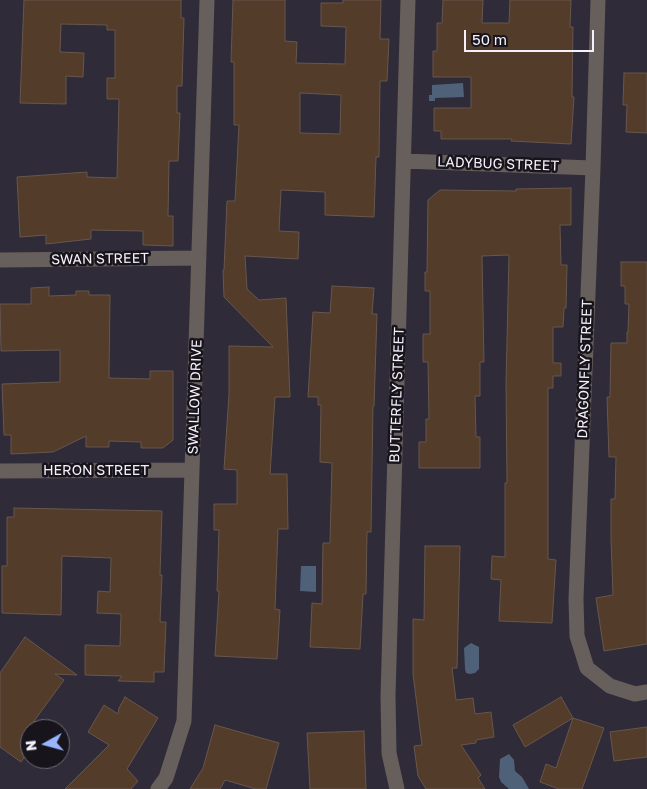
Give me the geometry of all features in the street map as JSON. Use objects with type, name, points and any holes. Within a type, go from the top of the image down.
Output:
[{"type":"street","name":"SWALLOW DRIVE","points":[[158,789],[166,778],[184,722],[207,0]]},
{"type":"street","name":"BUTTERFLY STREET","points":[[397,789],[389,753],[388,696],[408,0]]},
{"type":"street","name":"DRAGONFLY STREET","points":[[598,0],[576,599],[577,636],[587,668],[610,686],[635,694],[647,692]]},
{"type":"street","name":"LADYBUG STREET","points":[[404,161],[593,168]]},
{"type":"street","name":"SWAN STREET","points":[[0,260],[199,258]]},
{"type":"street","name":"HERON STREET","points":[[0,471],[192,470]]},
{"type":"water","points":[[463,83],[464,97],[435,98],[435,101],[429,101],[429,95],[432,95],[432,85]]},
{"type":"water","points":[[301,566],[316,566],[316,592],[300,591]]},
{"type":"water","points":[[471,643],[479,647],[479,669],[475,673],[470,674],[466,673],[465,669],[464,648]]},
{"type":"water","points":[[509,754],[514,760],[515,771],[522,777],[529,789],[509,789],[501,782],[499,777],[500,759]]},
{"type":"building","points":[[24,0],[181,0],[181,18],[184,18],[182,86],[177,86],[177,113],[180,113],[178,161],[169,161],[168,216],[173,216],[173,246],[143,245],[143,231],[91,230],[91,239],[46,244],[46,235],[20,237],[17,177],[87,172],[87,177],[117,178],[119,99],[107,99],[107,78],[115,78],[115,30],[107,30],[107,25],[61,24],[60,52],[84,53],[83,77],[66,76],[66,104],[20,103]]},
{"type":"building","points":[[233,0],[285,0],[285,41],[297,42],[296,63],[345,64],[346,27],[321,26],[321,3],[343,3],[343,0],[381,0],[380,39],[389,39],[387,81],[380,81],[379,157],[376,157],[374,217],[325,215],[325,192],[281,190],[279,231],[299,232],[298,259],[245,256],[247,289],[259,300],[286,298],[290,397],[275,397],[270,474],[287,474],[288,529],[278,529],[275,609],[280,610],[277,659],[215,656],[219,591],[217,591],[219,530],[214,530],[214,504],[237,504],[237,470],[224,469],[229,395],[229,346],[273,347],[224,297],[223,270],[227,201],[235,201],[239,125],[234,125],[234,62],[231,62]],"holes":[[[300,93],[341,95],[340,134],[300,133]]]},
{"type":"building","points":[[443,0],[483,0],[482,23],[509,23],[510,0],[571,0],[570,27],[573,27],[572,97],[574,97],[571,144],[511,141],[512,139],[441,139],[441,131],[434,131],[434,108],[471,108],[471,77],[433,77],[433,51],[437,51],[437,23],[442,23]]},
{"type":"building","points":[[624,73],[647,73],[647,133],[626,132],[627,105],[623,105]]},
{"type":"building","points":[[571,188],[571,225],[560,225],[561,265],[567,265],[566,308],[564,308],[563,327],[553,327],[553,363],[561,363],[561,376],[553,376],[553,388],[548,388],[548,559],[556,560],[552,623],[499,621],[501,580],[491,579],[492,556],[505,557],[509,255],[482,256],[484,362],[480,362],[480,396],[475,396],[476,437],[480,437],[480,468],[419,468],[419,442],[426,442],[426,419],[429,419],[428,362],[423,362],[423,334],[430,334],[430,291],[425,291],[428,200],[440,190],[516,191],[516,189]]},
{"type":"building","points":[[621,262],[647,262],[647,644],[604,651],[596,598],[613,595],[611,499],[615,499],[616,457],[609,457],[607,397],[610,397],[611,343],[627,343],[629,304],[625,304],[625,286],[621,286]]},
{"type":"building","points":[[332,286],[374,288],[372,314],[377,314],[371,532],[367,532],[366,594],[363,594],[360,649],[310,647],[312,603],[322,604],[323,543],[330,543],[332,463],[320,462],[321,405],[318,405],[318,397],[308,397],[313,312],[330,313]]},
{"type":"building","points":[[49,287],[49,296],[76,295],[76,291],[89,291],[89,295],[110,295],[109,378],[150,379],[150,371],[173,371],[173,440],[163,448],[141,448],[141,442],[109,441],[109,447],[86,447],[86,436],[53,452],[11,454],[11,435],[4,435],[2,384],[60,382],[60,350],[1,351],[0,304],[31,304],[31,288]]},
{"type":"building","points":[[14,508],[162,511],[160,622],[166,622],[164,672],[154,672],[154,682],[118,681],[122,676],[85,675],[85,645],[120,646],[121,614],[97,613],[98,591],[110,592],[111,558],[62,556],[61,615],[2,613],[2,566],[7,566],[7,517],[14,517]]},
{"type":"building","points":[[425,546],[460,546],[457,668],[452,668],[456,700],[473,698],[475,714],[491,712],[494,737],[476,740],[476,743],[461,745],[481,775],[478,778],[485,789],[426,789],[418,776],[414,746],[422,745],[413,674],[413,619],[424,620]]},
{"type":"building","points":[[25,637],[77,675],[55,674],[64,680],[35,719],[20,719],[20,761],[0,747],[0,673]]},
{"type":"building","points":[[125,697],[158,718],[127,769],[138,781],[131,789],[65,789],[109,745],[88,732],[104,705],[118,714]]},
{"type":"building","points":[[561,697],[573,718],[525,747],[513,725]]},
{"type":"building","points":[[573,718],[604,728],[582,789],[559,789],[540,782],[546,764],[556,768]]},
{"type":"building","points":[[215,725],[279,743],[266,789],[256,789],[225,780],[220,789],[190,789],[203,768]]},
{"type":"building","points":[[647,727],[647,757],[614,761],[610,732]]},
{"type":"building","points":[[364,731],[366,789],[310,789],[307,733]]}]
